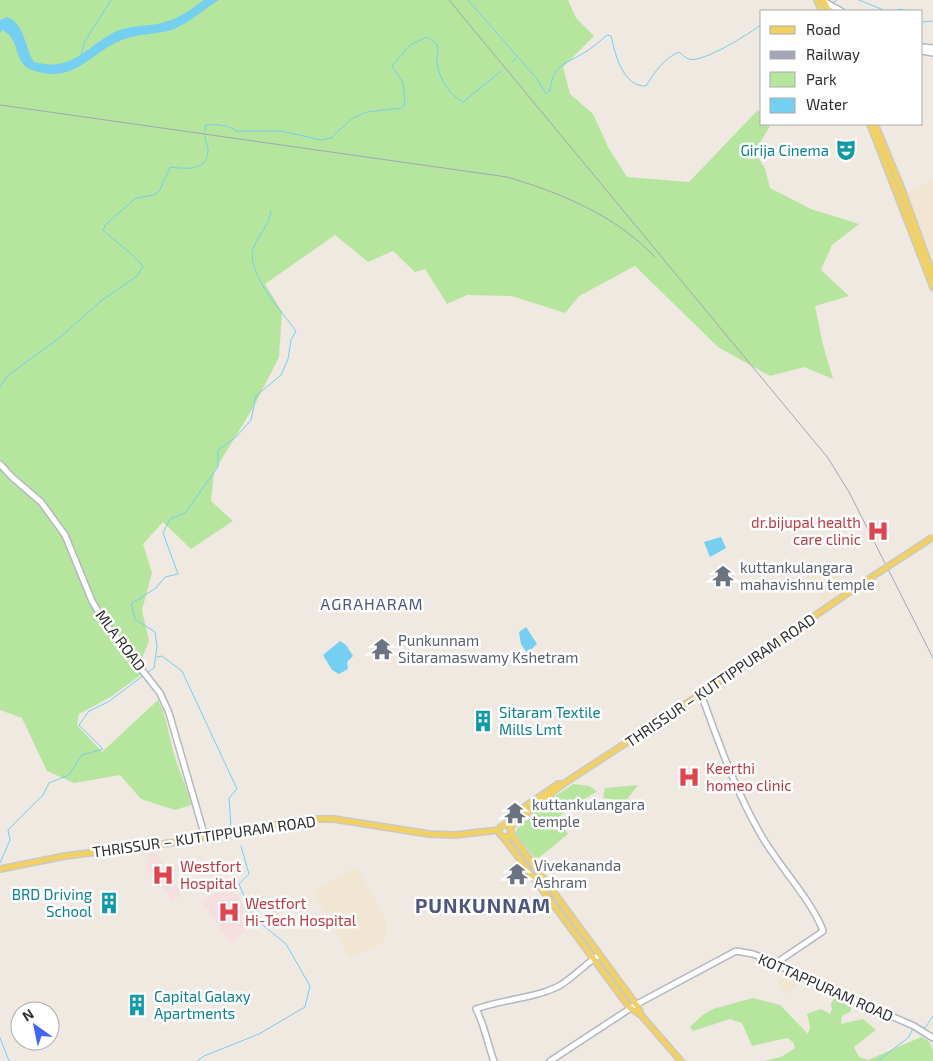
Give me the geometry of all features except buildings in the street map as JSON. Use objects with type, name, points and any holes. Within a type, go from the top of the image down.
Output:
[{"type":"main road","points":[[870,125],[933,287]]},
{"type":"main road","points":[[875,125],[901,187],[933,275]]},
{"type":"main road","name":"THRISSUR – KUTTIPPURAM ROAD","points":[[0,869],[71,856],[205,837],[232,831],[291,822],[327,819],[429,834],[454,835],[498,830],[507,826],[563,784],[701,694],[933,537]]},
{"type":"main road","points":[[507,826],[636,1004],[641,1015],[680,1061]]},
{"type":"main road","points":[[498,830],[499,834],[504,838],[630,1008],[641,1015]]},
{"type":"main road","points":[[504,838],[511,834]]},
{"type":"street","points":[[825,5],[838,10]]},
{"type":"street","name":"MLA ROAD","points":[[0,464],[41,502],[65,535],[92,601],[105,623],[160,693],[168,713],[205,837]]},
{"type":"street","points":[[701,694],[727,769],[740,796],[773,855],[823,931],[776,963]]},
{"type":"street","name":"KOTTAPPURAM ROAD","points":[[550,1061],[636,1004],[736,951],[753,954],[776,963],[795,974],[915,1026],[933,1038]]},
{"type":"street","points":[[494,1061],[486,1040],[485,1027],[476,1009],[494,1002],[529,996],[551,989],[564,983],[599,955]]},
{"type":"shaded area","points":[[933,180],[933,258],[907,193]]},
{"type":"shaded area","points":[[830,561],[847,586],[824,602],[805,578]]},
{"type":"shaded area","name":"Westfort Hospital","points":[[155,850],[181,895],[172,901],[155,874],[152,876],[145,866],[149,863],[145,857]]},
{"type":"shaded area","points":[[356,867],[387,922],[384,942],[350,958],[314,892]]},
{"type":"shaded area","name":"Westfort Hi-Tech Hospital","points":[[227,883],[257,922],[230,943],[202,902]]},
{"type":"shaded area","points":[[787,976],[793,977],[798,984],[786,995],[777,982]]},
{"type":"green space","points":[[0,0],[568,0],[576,18],[594,36],[563,67],[570,94],[593,114],[608,147],[627,177],[689,182],[758,110],[760,112],[760,125],[770,126],[755,151],[765,169],[770,188],[811,209],[859,224],[832,245],[821,270],[849,296],[815,306],[823,345],[833,379],[804,367],[770,376],[718,347],[635,266],[579,296],[565,313],[512,296],[467,295],[447,304],[425,269],[415,272],[393,251],[368,262],[335,235],[265,284],[282,312],[279,357],[254,406],[214,472],[211,501],[233,521],[191,549],[163,522],[143,544],[152,573],[142,610],[149,641],[138,668],[142,674],[112,696],[79,714],[77,725],[102,752],[158,700],[191,805],[175,810],[141,799],[120,775],[74,783],[47,771],[22,718],[0,710]]},
{"type":"green space","points":[[573,784],[589,786],[597,791],[557,818],[568,834],[536,860],[515,833],[540,807]]},
{"type":"green space","points":[[638,785],[626,801],[603,798],[605,788]]},
{"type":"green space","points":[[753,998],[780,1005],[808,1034],[810,1027],[807,1014],[821,1009],[830,1014],[834,998],[851,1007],[851,1011],[842,1016],[841,1024],[863,1019],[876,1030],[854,1047],[859,1057],[868,1060],[921,1037],[928,1041],[931,1046],[933,1061],[764,1061],[781,1057],[795,1048],[793,1042],[787,1038],[752,1046],[742,1023],[730,1019],[693,1031],[690,1027],[704,1014],[713,1009]]},
{"type":"water","points":[[204,0],[219,0],[174,29],[122,40],[81,66],[71,71],[60,73],[47,74],[26,67],[19,57],[12,39],[2,30],[0,33],[0,20],[7,17],[13,20],[21,30],[34,62],[60,64],[80,55],[119,30],[170,21]]},
{"type":"water","points":[[721,537],[726,548],[710,557],[704,542]]},
{"type":"water","points":[[526,627],[537,644],[527,653],[521,644],[519,632]]},
{"type":"water","points":[[340,641],[346,645],[353,656],[347,662],[348,669],[339,674],[332,670],[323,655]]},
{"type":"waterway","points":[[80,58],[85,41],[111,0]]},
{"type":"waterway","points":[[468,0],[538,80],[546,94],[550,91],[553,77],[564,64],[589,50],[607,35],[611,36],[621,68],[626,75],[638,85],[646,86],[660,66],[673,55],[679,52],[689,59],[704,57],[748,34],[760,25]]},
{"type":"waterway","points":[[831,4],[837,0]]},
{"type":"waterway","points":[[859,0],[884,10]]},
{"type":"waterway","points":[[896,10],[904,10]]},
{"type":"waterway","points":[[923,22],[933,21]]},
{"type":"waterway","points":[[205,131],[206,125],[218,125],[230,127],[236,131],[281,131],[321,140],[331,138],[353,118],[367,112],[401,108],[405,105],[403,83],[392,66],[410,45],[427,37],[437,44],[437,63],[443,80],[450,91],[463,102],[501,71]]},
{"type":"waterway","points":[[512,62],[516,58]]},
{"type":"waterway","points":[[0,387],[7,376],[58,339],[101,301],[137,276],[143,267],[141,264],[103,230],[106,224],[136,198],[154,195],[160,190],[170,167],[189,168],[201,165],[207,156],[208,148],[205,136]]},
{"type":"waterway","points":[[148,672],[154,668],[157,646],[155,632],[135,619],[131,604],[156,588],[165,577],[178,574],[163,533],[170,519],[185,513],[218,467],[218,450],[236,437],[251,420],[256,396],[281,375],[288,359],[291,340],[296,331],[266,291],[254,267],[252,256],[254,246],[266,225],[271,211]]},
{"type":"waterway","points":[[157,657],[162,656],[182,671],[237,789],[229,798],[231,828]]},
{"type":"waterway","points":[[0,863],[10,840],[8,830],[43,795],[49,783],[69,775],[82,755],[103,749],[79,725],[89,711],[108,702],[144,675]]},
{"type":"waterway","points":[[197,1061],[204,1056],[259,1034],[305,1007],[310,986],[286,944],[258,921],[250,910],[239,884],[249,874],[241,846]]},
{"type":"waterway","points":[[915,1024],[925,1028],[933,1016]]},
{"type":"waterway","points":[[878,1061],[909,1037],[913,1028]]},
{"type":"waterway","points":[[0,1038],[9,1061]]},
{"type":"railway","points":[[449,0],[828,458],[849,492],[933,658]]},
{"type":"railway","points":[[0,105],[507,177],[567,198],[605,217],[623,229],[655,257]]},
{"type":"place","name":"Girija Cinema","points":[[846,150]]},
{"type":"place","name":"dr.bijupal health care clinic","points":[[878,531]]},
{"type":"place","name":"kuttankulangara mahavishnu temple","points":[[723,576]]},
{"type":"place","name":"Punkunnam Sitaramaswamy Kshetram","points":[[382,649]]},
{"type":"place","name":"Sitaram Textile Mills Lmt","points":[[483,721]]},
{"type":"place","name":"Keerthi homeo clinic","points":[[689,777]]},
{"type":"place","name":"kuttankulangara temple","points":[[515,813]]},
{"type":"place","name":"Vivekananda Ashram","points":[[517,874]]},
{"type":"place","name":"Westfort Hospital","points":[[163,875]]},
{"type":"place","name":"BRD Driving School","points":[[109,903]]},
{"type":"place","name":"Westfort Hi-Tech Hospital","points":[[229,912]]},
{"type":"place","name":"Capital Galaxy Apartments","points":[[137,1005]]},
{"type":"district","name":"AGRAHARAM","points":[[372,603]]},
{"type":"district","name":"PUNKUNNAM","points":[[483,905]]}]
